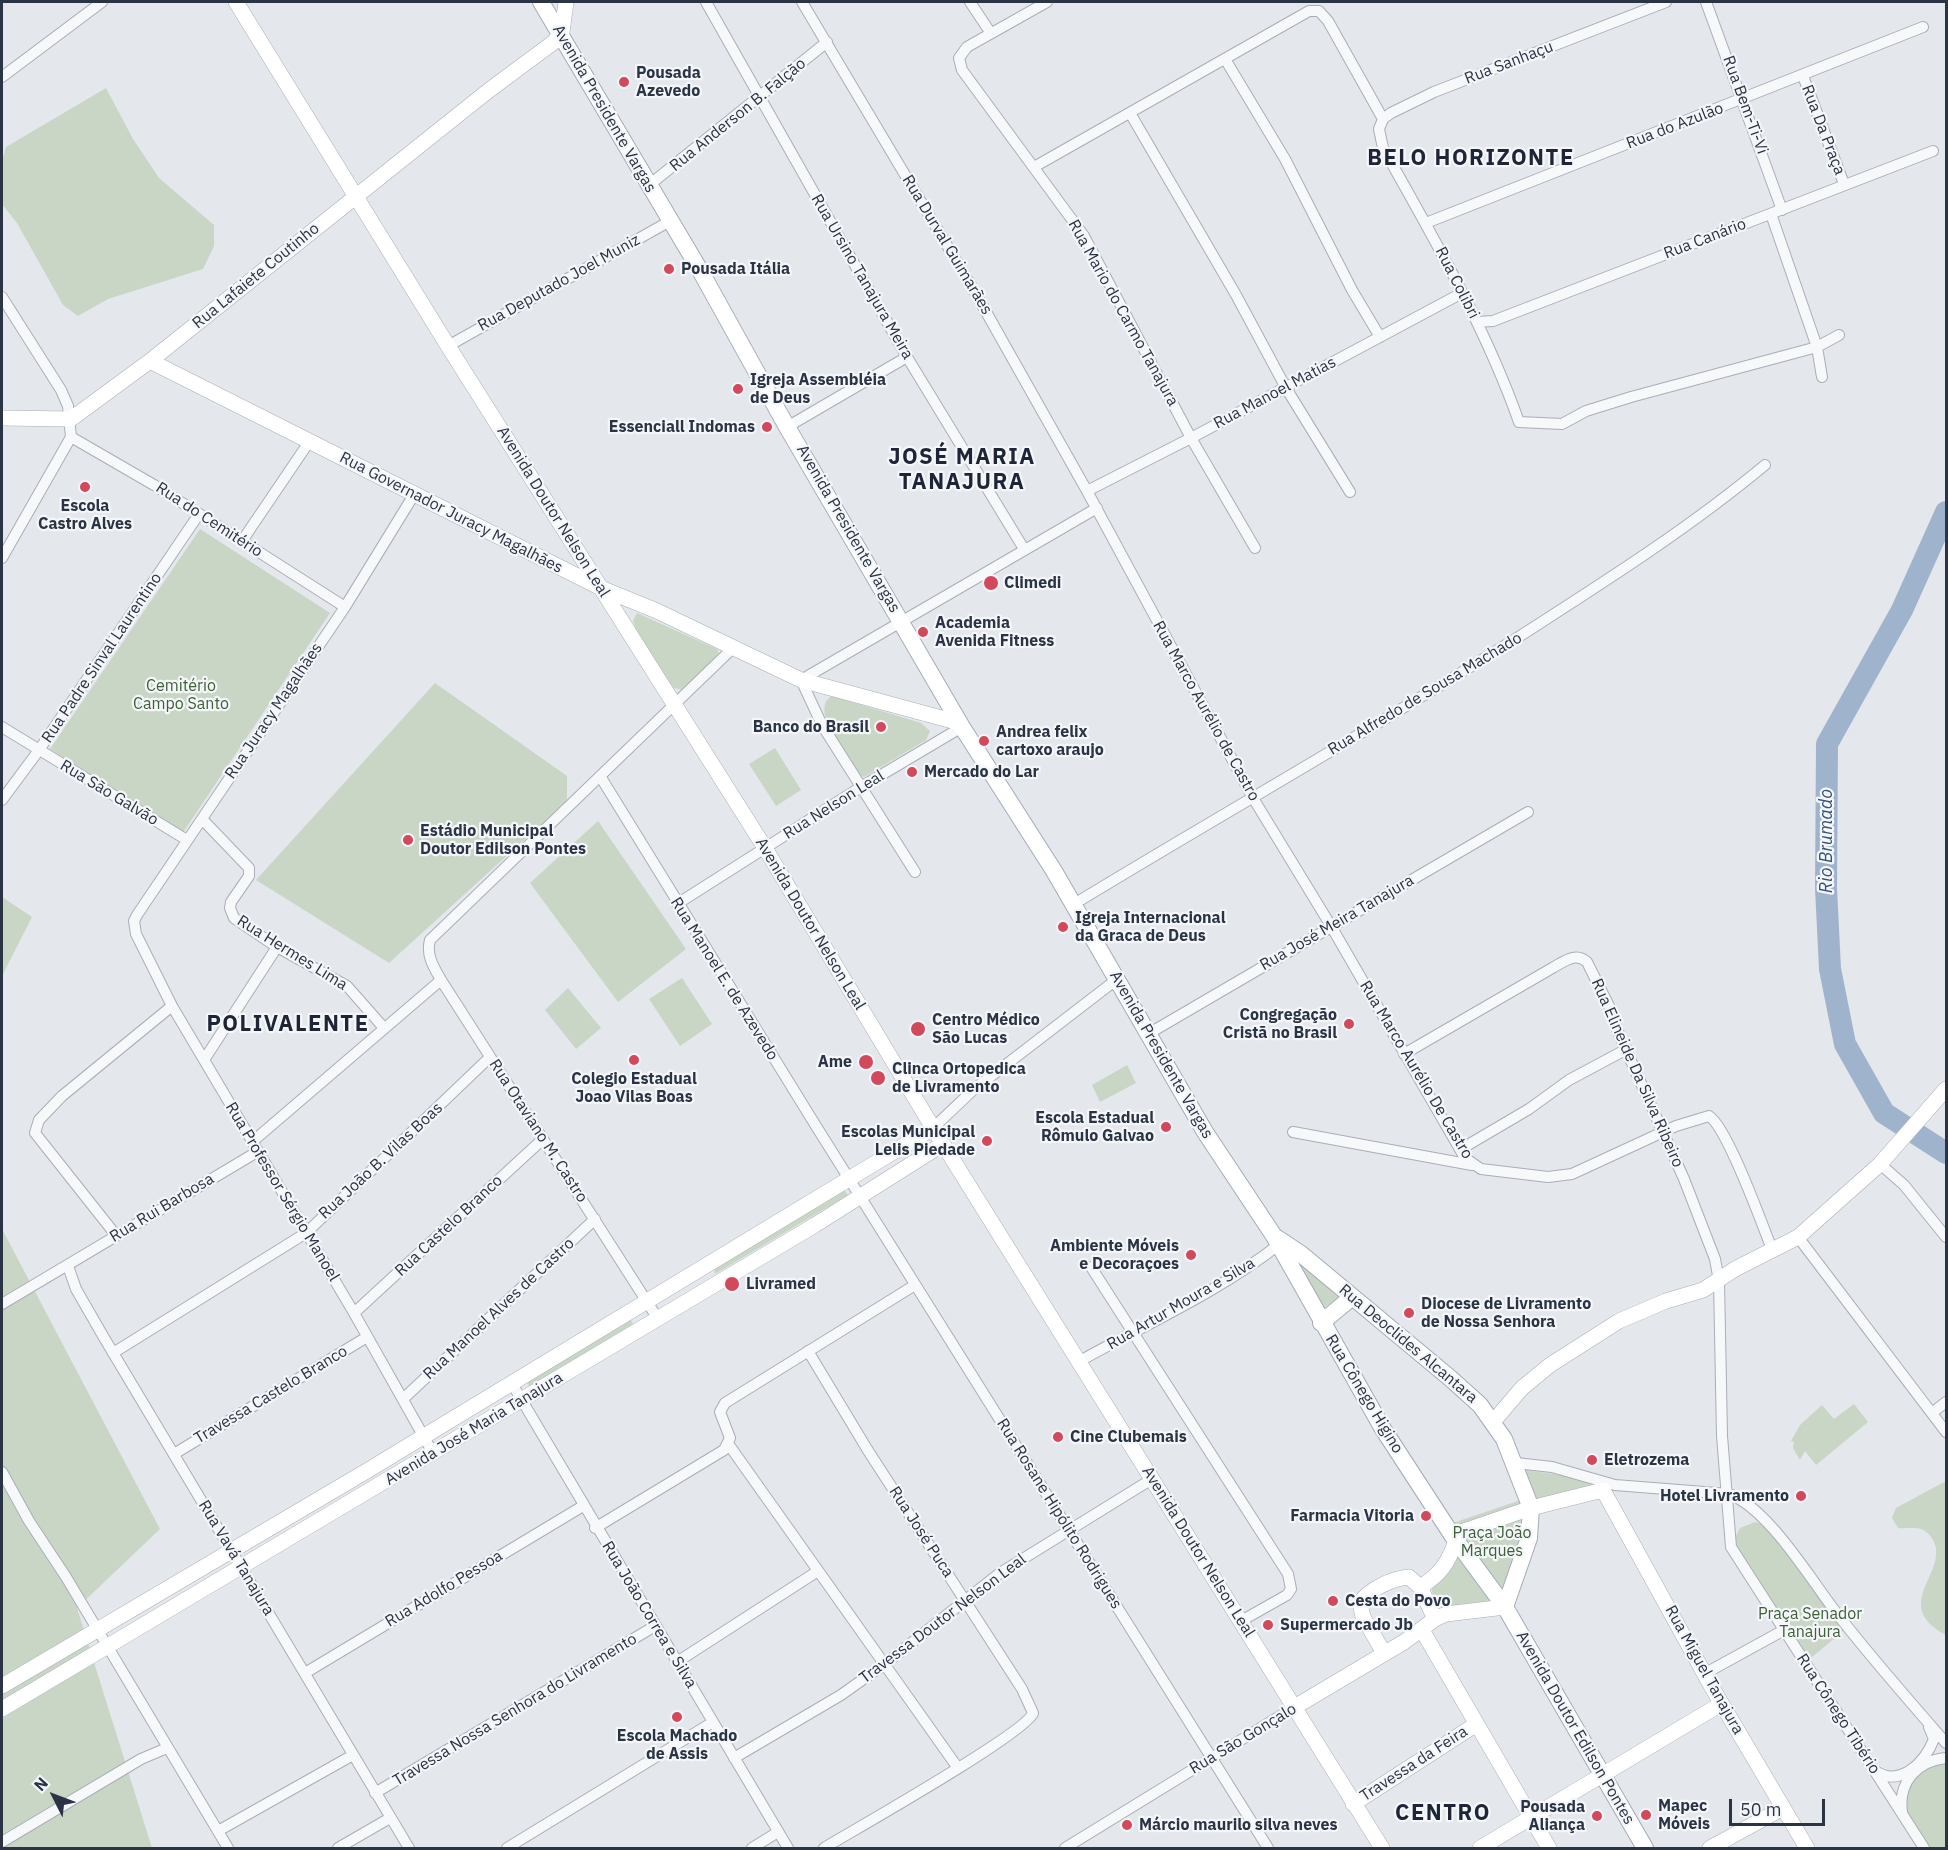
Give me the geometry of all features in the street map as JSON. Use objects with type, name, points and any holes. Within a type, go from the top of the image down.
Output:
[{"type":"main road","name":"Avenida Presidente Vargas","points":[[541,2],[562,32],[648,186],[961,725],[1074,904],[1205,1132],[1278,1241]]},
{"type":"main road","name":"Rua Deoclides Alcantara","points":[[1278,1241],[1450,1378],[1480,1405],[1493,1422],[1515,1463],[1531,1508]]},
{"type":"main road","name":"Rua Cônego Higino","points":[[1278,1241],[1321,1323],[1383,1429],[1454,1538]]},
{"type":"main road","points":[[1321,1323],[1351,1298]]},
{"type":"main road","points":[[1505,1607],[1529,1538],[1531,1508]]},
{"type":"main road","points":[[1454,1538],[1505,1607]]},
{"type":"main road","name":"Avenida Doutor Edilson Pontes","points":[[1505,1607],[1645,1848]]},
{"type":"street","points":[[2,77],[102,2]]},
{"type":"street","name":"Avenida Doutor Nelson Leal","points":[[236,2],[448,346],[765,848],[933,1128],[1382,1848]]},
{"type":"street","points":[[562,32],[566,2]]},
{"type":"street","name":"Rua Ursino Tanajura Meira","points":[[706,2],[907,357],[1024,549]]},
{"type":"street","name":"Rua Durval Guimarães","points":[[802,2],[976,294],[1088,491]]},
{"type":"street","points":[[970,2],[990,32],[1045,2]]},
{"type":"street","name":"Rua Sanhaçu","points":[[1383,119],[1434,92],[1666,2]]},
{"type":"street","name":"Rua Bem-Ti-Vi","points":[[1706,2],[1782,210]]},
{"type":"street","points":[[1034,167],[1302,15],[1319,11],[1339,38],[1383,119]]},
{"type":"street","name":"Rua do Azulão","points":[[1426,224],[1923,27]]},
{"type":"street","name":"Rua Lafaiete Coutinho","points":[[71,419],[150,361],[521,65],[554,42],[562,32]]},
{"type":"street","name":"Rua Mario do Carmo Tanajura","points":[[990,32],[967,47],[959,58],[967,80],[1084,236],[1191,438],[1254,548]]},
{"type":"street","name":"Rua Anderson B. Falção","points":[[648,186],[826,42]]},
{"type":"street","points":[[1225,58],[1285,159],[1352,290],[1380,337]]},
{"type":"street","name":"Rua Da Praça","points":[[1803,76],[1844,184]]},
{"type":"street","points":[[1130,112],[1220,266],[1286,388],[1350,492]]},
{"type":"street","name":"Rua Colibri","points":[[1383,119],[1379,129],[1383,148],[1477,322],[1503,375],[1520,422],[1562,424],[1586,411],[1817,347]]},
{"type":"street","name":"Rua Canário","points":[[1477,322],[1493,321],[1933,151]]},
{"type":"street","points":[[1771,214],[1817,347],[1822,377]]},
{"type":"street","name":"Rua Deputado Joel Muniz","points":[[448,346],[670,221]]},
{"type":"street","name":"Rua Manoel Matias","points":[[1088,491],[1462,293]]},
{"type":"street","points":[[2,297],[61,390],[71,419],[71,437],[2,558]]},
{"type":"street","points":[[1817,347],[1839,335]]},
{"type":"street","points":[[787,427],[907,357]]},
{"type":"street","name":"Rua Governador Juracy Magalhães","points":[[150,361],[603,589],[734,647],[801,680],[961,725]]},
{"type":"street","points":[[2,418],[71,419]]},
{"type":"street","name":"Rua do Cemitério","points":[[71,437],[199,514],[345,607]]},
{"type":"street","points":[[242,541],[309,442]]},
{"type":"street","name":"Rua Alfredo de Sousa Machado","points":[[1074,904],[1440,687],[1599,586],[1729,495],[1765,465]]},
{"type":"street","name":"Rua Marco Aurélio de Castro","points":[[1088,491],[1092,510],[1253,798],[1331,926]]},
{"type":"street","name":"Rua Juracy Magalhães","points":[[134,928],[137,915],[345,607],[415,493]]},
{"type":"street","points":[[915,872],[822,725],[801,680],[1092,510]]},
{"type":"street","name":"Rua Padre Sinval Laurentino","points":[[2,800],[39,750],[199,514]]},
{"type":"street","points":[[600,776],[734,647]]},
{"type":"street","name":"Rua Nelson Leal","points":[[677,904],[961,725]]},
{"type":"street","name":"Rua São Galvão","points":[[2,727],[187,840]]},
{"type":"street","name":"Rua Manoel E. de Azevedo","points":[[600,776],[848,1181]]},
{"type":"street","name":"Rua Otaviano M. Castro","points":[[600,776],[430,940],[428,954],[441,980],[658,1318]]},
{"type":"street","name":"Rua José Meira Tanajura","points":[[1148,1034],[1528,812]]},
{"type":"street","name":"Rua Hermes Lima","points":[[202,819],[249,868],[249,876],[231,902],[231,913],[277,947],[348,987],[384,1028]]},
{"type":"street","name":"Rua Marco Aurélio De Castro","points":[[1331,926],[1404,1054],[1472,1165],[1481,1169],[1548,1177],[1572,1174],[1704,1116],[1713,1119],[1746,1181],[1773,1252]]},
{"type":"street","name":"Rua Professor Sérgio Manoel","points":[[134,928],[142,950],[172,1006],[354,1313],[433,1454]]},
{"type":"street","points":[[204,1060],[277,947]]},
{"type":"street","name":"Rua Elineide Da Silva Ribeiro","points":[[1404,1054],[1575,957],[1582,957],[1595,975],[1715,1259],[1719,1281],[1722,1436],[1729,1494]]},
{"type":"street","name":"Rua Rui Barbosa","points":[[2,1304],[68,1266],[254,1147],[384,1028],[441,980]]},
{"type":"street","points":[[933,1128],[973,1090],[1116,980]]},
{"type":"street","points":[[115,1234],[35,1133],[39,1120],[62,1096],[172,1006]]},
{"type":"street","points":[[1461,1149],[1529,1109],[1569,1080],[1627,1049]]},
{"type":"street","name":"Rua João B. Vilas Boas","points":[[113,1353],[306,1233],[490,1057]]},
{"type":"street","points":[[1493,1422],[1522,1388],[1550,1365],[1619,1321],[1666,1301],[1703,1290],[1735,1269],[1773,1252],[1798,1237],[1880,1164],[1947,1089]]},
{"type":"street","name":"Avenida José Maria Tanajura","points":[[2,1686],[424,1436],[933,1128]]},
{"type":"street","points":[[1293,1132],[1472,1165]]},
{"type":"street","name":"Rua Castelo Branco","points":[[354,1313],[543,1139]]},
{"type":"street","name":"Avenida José Maria Tanajura","points":[[2,1709],[433,1454],[859,1198],[943,1144]]},
{"type":"street","points":[[1880,1164],[1904,1185],[1947,1237]]},
{"type":"street","name":"Rua Rosane Hipólito Rodrigues","points":[[848,1181],[1071,1531],[1268,1848]]},
{"type":"street","name":"Rua Manoel Alves de Castro","points":[[403,1399],[595,1219]]},
{"type":"street","points":[[1798,1237],[1947,1432]]},
{"type":"street","name":"Rua Artur Moura e Silva","points":[[1078,1362],[1261,1258],[1278,1241]]},
{"type":"street","name":"Rua Vavá Tanajura","points":[[68,1266],[76,1289],[113,1353],[409,1848]]},
{"type":"street","points":[[1091,1266],[1288,1574],[1291,1589],[1287,1595],[1241,1621]]},
{"type":"street","points":[[595,1528],[717,1456],[729,1445],[730,1438],[721,1417],[720,1407],[915,1285]]},
{"type":"street","name":"Travessa Castelo Branco","points":[[174,1454],[367,1337]]},
{"type":"street","name":"Rua José Puca","points":[[808,1351],[867,1449],[1022,1689],[1033,1713],[1019,1730],[958,1767]]},
{"type":"street","name":"Rua João Correa e Silva","points":[[510,1382],[595,1528],[788,1848]]},
{"type":"street","points":[[1932,1413],[1947,1402]]},
{"type":"street","points":[[729,1445],[958,1767],[824,1848]]},
{"type":"street","points":[[1515,1463],[1559,1469],[1609,1488]]},
{"type":"street","points":[[2,1472],[29,1521],[218,1831],[223,1847]]},
{"type":"street","name":"Travessa Doutor Nelson Leal","points":[[734,1758],[841,1695],[886,1664],[965,1599],[1030,1553],[1071,1531],[1152,1479]]},
{"type":"street","points":[[1419,1587],[1437,1576],[1444,1568],[1454,1538],[1531,1508],[1609,1488],[1729,1494],[1744,1501],[1766,1520],[1842,1620],[1947,1743]]},
{"type":"street","name":"Rua Miguel Tanajura","points":[[1609,1488],[1704,1674],[1807,1848]]},
{"type":"street","name":"Rua Cônego Tibério","points":[[1729,1494],[1726,1510],[1731,1547],[1924,1848]]},
{"type":"street","name":"Rua Adolfo Pessoa","points":[[305,1673],[583,1506]]},
{"type":"street","points":[[305,1507],[315,1524]]},
{"type":"street","points":[[677,1662],[818,1571]]},
{"type":"street","points":[[1384,1653],[1363,1617],[1360,1608],[1362,1600],[1389,1583],[1409,1577],[1419,1587],[1435,1619]]},
{"type":"street","points":[[1505,1607],[1446,1614],[1435,1619],[1422,1630],[1475,1725],[1549,1848]]},
{"type":"street","name":"Travessa Nossa Senhora do Livramento","points":[[375,1793],[655,1626]]},
{"type":"street","name":"Rua São Gonçalo","points":[[1065,1848],[1422,1630]]},
{"type":"street","points":[[1704,1674],[1784,1630]]},
{"type":"street","points":[[68,1647],[78,1664]]},
{"type":"street","points":[[1480,1848],[1721,1704]]},
{"type":"street","points":[[1873,1769],[1882,1776],[1896,1776],[1920,1764],[1929,1754],[1934,1739],[1927,1721]]},
{"type":"street","points":[[507,1848],[713,1722]]},
{"type":"street","name":"Travessa da Feira","points":[[1353,1804],[1475,1725]]},
{"type":"street","points":[[2,1842],[141,1759],[167,1748]]},
{"type":"street","points":[[218,1831],[353,1755]]},
{"type":"street","points":[[1904,1818],[1901,1810],[1901,1795],[1907,1780],[1923,1764],[1947,1758]]},
{"type":"street","points":[[1710,1848],[1783,1808]]},
{"type":"street","points":[[338,1848],[390,1818]]},
{"type":"street","points":[[752,1848],[778,1833]]},
{"type":"green space","points":[[106,88],[133,139],[159,178],[214,225],[214,246],[203,269],[108,299],[78,316],[63,305],[17,223],[2,204],[2,161],[6,147]]},
{"type":"green space","name":"Cemitério Campo Santo","points":[[200,529],[330,613],[182,834],[50,749]]},
{"type":"green space","points":[[637,613],[717,649],[719,653],[685,690],[674,688],[645,648],[633,621]]},
{"type":"green space","name":"Estádio Municipal Doutor Edilson Pontes","points":[[435,683],[567,776],[567,801],[389,963],[256,880]]},
{"type":"green space","points":[[832,696],[921,723],[930,731],[926,740],[864,777],[858,774],[846,757],[827,722],[826,702]]},
{"type":"green space","points":[[775,748],[801,790],[776,806],[749,764]]},
{"type":"green space","points":[[598,821],[686,949],[618,1002],[530,883]]},
{"type":"green space","points":[[2,897],[32,917],[2,976]]},
{"type":"green space","points":[[682,978],[712,1024],[680,1046],[649,999]]},
{"type":"green space","points":[[568,988],[601,1028],[576,1049],[545,1010]]},
{"type":"green space","points":[[1127,1065],[1136,1083],[1100,1102],[1092,1085]]},
{"type":"green space","points":[[843,1188],[848,1195],[715,1274],[714,1268]]},
{"type":"green space","points":[[2,1229],[160,1529],[77,1608],[152,1848],[2,1848]]},
{"type":"green space","points":[[1293,1258],[1340,1297],[1320,1310]]},
{"type":"green space","points":[[629,1316],[633,1324],[529,1387],[526,1378]]},
{"type":"green space","points":[[1854,1404],[1868,1422],[1816,1465],[1805,1451],[1800,1460],[1793,1448],[1794,1442],[1791,1441],[1800,1425],[1822,1405],[1834,1419]]},
{"type":"green space","points":[[1525,1470],[1597,1480],[1599,1493],[1531,1499]]},
{"type":"green space","points":[[1946,1481],[1946,1635],[1930,1624],[1922,1612],[1921,1601],[1936,1554],[1934,1542],[1929,1534],[1921,1529],[1898,1528],[1892,1518],[1896,1508]]},
{"type":"green space","name":"Praça João Marques","points":[[1521,1500],[1534,1514],[1509,1598],[1437,1615],[1431,1586],[1447,1573],[1454,1559],[1450,1524]]},
{"type":"green space","name":"Praça Senador Tanajura","points":[[1755,1522],[1762,1524],[1848,1627],[1805,1663],[1733,1542],[1740,1528]]},
{"type":"green space","points":[[1946,1758],[1946,1848],[1924,1848],[1906,1816],[1904,1790],[1907,1780]]},
{"type":"waterway","name":"Rio Brumado","points":[[1946,512],[1902,610],[1827,744],[1826,888],[1830,969],[1845,1044],[1884,1113],[1946,1153]]},
{"type":"place","name":"Pousada Azevedo","points":[[624,82]]},
{"type":"place","name":"Pousada Itália","points":[[669,269]]},
{"type":"place","name":"Igreja Assembléia de Deus","points":[[738,389]]},
{"type":"place","name":"Essenciall Indomas","points":[[767,427]]},
{"type":"place","name":"Escola Castro Alves","points":[[85,487]]},
{"type":"place","name":"Climedi","points":[[991,583]]},
{"type":"place","name":"Academia Avenida Fitness","points":[[923,632]]},
{"type":"place","name":"Banco do Brasil","points":[[881,727]]},
{"type":"place","name":"Andrea felix cartoxo araujo","points":[[984,741]]},
{"type":"place","name":"Mercado do Lar","points":[[912,772]]},
{"type":"place","name":"Estádio Municipal Doutor Edilson Pontes","points":[[408,840]]},
{"type":"place","name":"Igreja Internacional da Graca de Deus","points":[[1063,927]]},
{"type":"place","name":"Congregação Cristã no Brasil","points":[[1349,1024]]},
{"type":"place","name":"Centro Médico São Lucas","points":[[918,1029]]},
{"type":"place","name":"Colegio Estadual Joao Vilas Boas","points":[[634,1060]]},
{"type":"place","name":"Ame","points":[[866,1062]]},
{"type":"place","name":"Clinca Ortopedica de Livramento","points":[[878,1078]]},
{"type":"place","name":"Escola Estadual Rômulo Galvao","points":[[1166,1127]]},
{"type":"place","name":"Escolas Municipal Lelis Piedade","points":[[987,1141]]},
{"type":"place","name":"Ambiente Móveis e Decoraçoes","points":[[1191,1255]]},
{"type":"place","name":"Livramed","points":[[732,1284]]},
{"type":"place","name":"Diocese de Livramento de Nossa Senhora","points":[[1409,1313]]},
{"type":"place","name":"Cine Clubemais","points":[[1058,1437]]},
{"type":"place","name":"Eletrozema","points":[[1592,1460]]},
{"type":"place","name":"Hotel Livramento","points":[[1801,1496]]},
{"type":"place","name":"Farmacia Vitoria","points":[[1426,1516]]},
{"type":"place","name":"Cesta do Povo","points":[[1333,1601]]},
{"type":"place","name":"Supermercado Jb","points":[[1268,1625]]},
{"type":"place","name":"Escola Machado de Assis","points":[[677,1717]]},
{"type":"place","name":"Mapec Móveis","points":[[1646,1815]]},
{"type":"place","name":"Pousada Aliança","points":[[1597,1816]]},
{"type":"place","name":"Márcio maurilo silva neves","points":[[1127,1825]]},
{"type":"district","name":"BELO HORIZONTE","points":[[1471,159]]},
{"type":"district","name":"JOSÉ MARIA TANAJURA","points":[[962,470]]},
{"type":"district","name":"POLIVALENTE","points":[[288,1025]]},
{"type":"district","name":"CENTRO","points":[[1443,1814]]}]
